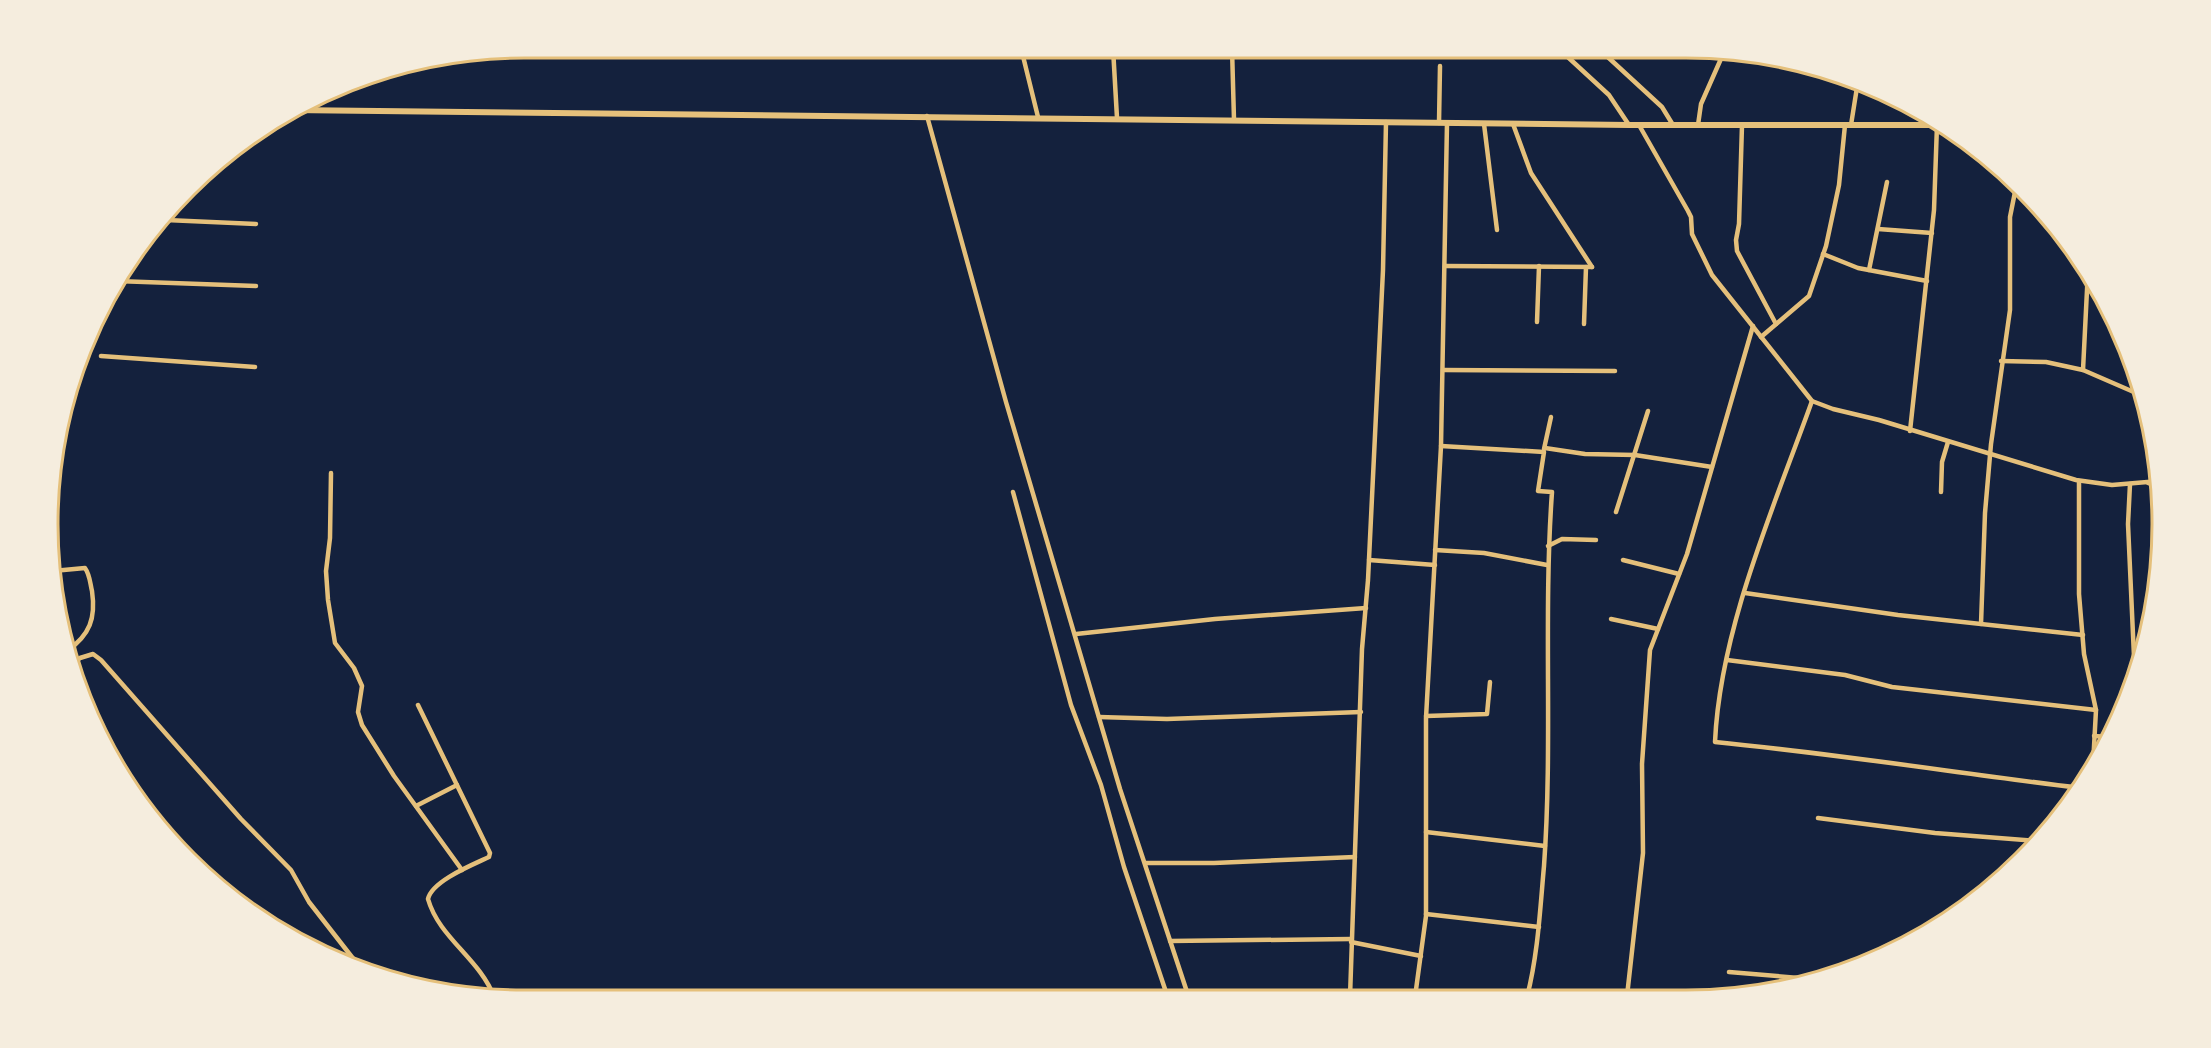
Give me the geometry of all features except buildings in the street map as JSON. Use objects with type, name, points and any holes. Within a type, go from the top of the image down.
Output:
[{"type":"main road","points":[[312,110],[1484,124],[1926,125]]},
{"type":"street","points":[[1023,58],[1038,117]]},
{"type":"street","points":[[1114,58],[1117,118]]},
{"type":"street","points":[[1232,58],[1234,120]]},
{"type":"street","points":[[1569,58],[1608,95],[1629,125]]},
{"type":"street","points":[[1609,58],[1662,107],[1673,125]]},
{"type":"street","points":[[1698,125],[1701,104],[1721,59]]},
{"type":"street","points":[[1417,990],[1426,914],[1426,716],[1442,446],[1444,266],[1443,123],[1440,66]]},
{"type":"street","points":[[1762,336],[1809,297],[1823,254],[1839,185],[1856,90]]},
{"type":"street","points":[[927,116],[1006,402],[1120,789],[1186,990]]},
{"type":"street","points":[[1350,990],[1383,270],[1386,122]]},
{"type":"street","points":[[1484,124],[1497,230]]},
{"type":"street","points":[[1444,266],[1592,267],[1531,173],[1519,146],[1513,124]]},
{"type":"street","points":[[1639,125],[1692,217],[1692,234],[1707,268],[1812,401],[2079,481],[2130,484],[2151,482]]},
{"type":"street","points":[[1742,125],[1739,224],[1736,240],[1744,265],[1775,326]]},
{"type":"street","points":[[1910,431],[1932,234],[1937,131]]},
{"type":"street","points":[[1869,270],[1887,182]]},
{"type":"street","points":[[1981,624],[1985,513],[2001,361],[2010,310],[2010,217],[2015,194]]},
{"type":"street","points":[[171,220],[256,224]]},
{"type":"street","points":[[1878,229],[1932,234]]},
{"type":"street","points":[[1823,254],[1869,270],[1927,281]]},
{"type":"street","points":[[1536,322],[1539,266]]},
{"type":"street","points":[[1584,324],[1586,267]]},
{"type":"street","points":[[127,281],[256,286]]},
{"type":"street","points":[[2083,370],[2087,286]]},
{"type":"street","points":[[1628,990],[1643,853],[1641,814],[1646,689],[1650,650],[1679,574],[1713,467],[1753,326]]},
{"type":"street","points":[[101,356],[255,368]]},
{"type":"street","points":[[2001,361],[2046,362],[2083,370],[2133,392]]},
{"type":"street","points":[[1443,370],[1615,371]]},
{"type":"street","points":[[1812,401],[1744,593],[1716,711],[1715,742],[1833,754],[1898,766],[2071,787]]},
{"type":"street","points":[[1616,512],[1648,411]]},
{"type":"street","points":[[1529,990],[1536,962],[1545,846],[1549,720],[1547,566],[1552,492],[1538,490],[1551,417]]},
{"type":"street","points":[[1941,492],[1942,462],[1948,442]]},
{"type":"street","points":[[1442,446],[1635,455],[1713,467]]},
{"type":"street","points":[[331,472],[330,538],[326,571],[335,643],[358,675],[362,686],[358,712],[362,724],[462,870]]},
{"type":"street","points":[[2079,481],[2079,594],[2083,635],[2096,710],[2094,750]]},
{"type":"street","points":[[2147,483],[2151,484]]},
{"type":"street","points":[[2130,484],[2128,524],[2134,654]]},
{"type":"street","points":[[1012,492],[1071,705],[1101,785],[1127,878],[1165,990]]},
{"type":"street","points":[[1548,546],[1562,539],[1596,540]]},
{"type":"street","points":[[1435,550],[1484,553],[1547,566]]},
{"type":"street","points":[[1369,560],[1435,564]]},
{"type":"street","points":[[1623,560],[1679,574]]},
{"type":"street","points":[[61,570],[85,568],[90,578],[93,598],[91,625],[81,642],[75,646]]},
{"type":"street","points":[[1744,593],[1781,600],[2083,635]]},
{"type":"street","points":[[1076,634],[1215,619],[1366,608]]},
{"type":"street","points":[[1611,619],[1658,629]]},
{"type":"street","points":[[79,661],[86,655],[93,654],[101,660],[241,819],[291,870],[309,902],[351,956]]},
{"type":"street","points":[[1727,660],[1845,675],[1892,687],[2096,710]]},
{"type":"street","points":[[1426,716],[1487,714],[1490,682]]},
{"type":"street","points":[[418,705],[490,853],[489,857],[462,870],[433,890],[428,899],[433,914],[475,964],[489,989]]},
{"type":"street","points":[[1100,717],[1167,719],[1361,712]]},
{"type":"street","points":[[2094,736],[2101,736]]},
{"type":"street","points":[[416,806],[458,785]]},
{"type":"street","points":[[1818,818],[1935,833],[2028,840]]},
{"type":"street","points":[[1426,832],[1545,846]]},
{"type":"street","points":[[1146,863],[1214,863],[1355,856]]},
{"type":"street","points":[[1426,914],[1539,927]]},
{"type":"street","points":[[1170,941],[1351,940],[1421,956]]},
{"type":"street","points":[[1729,972],[1793,977]]}]
